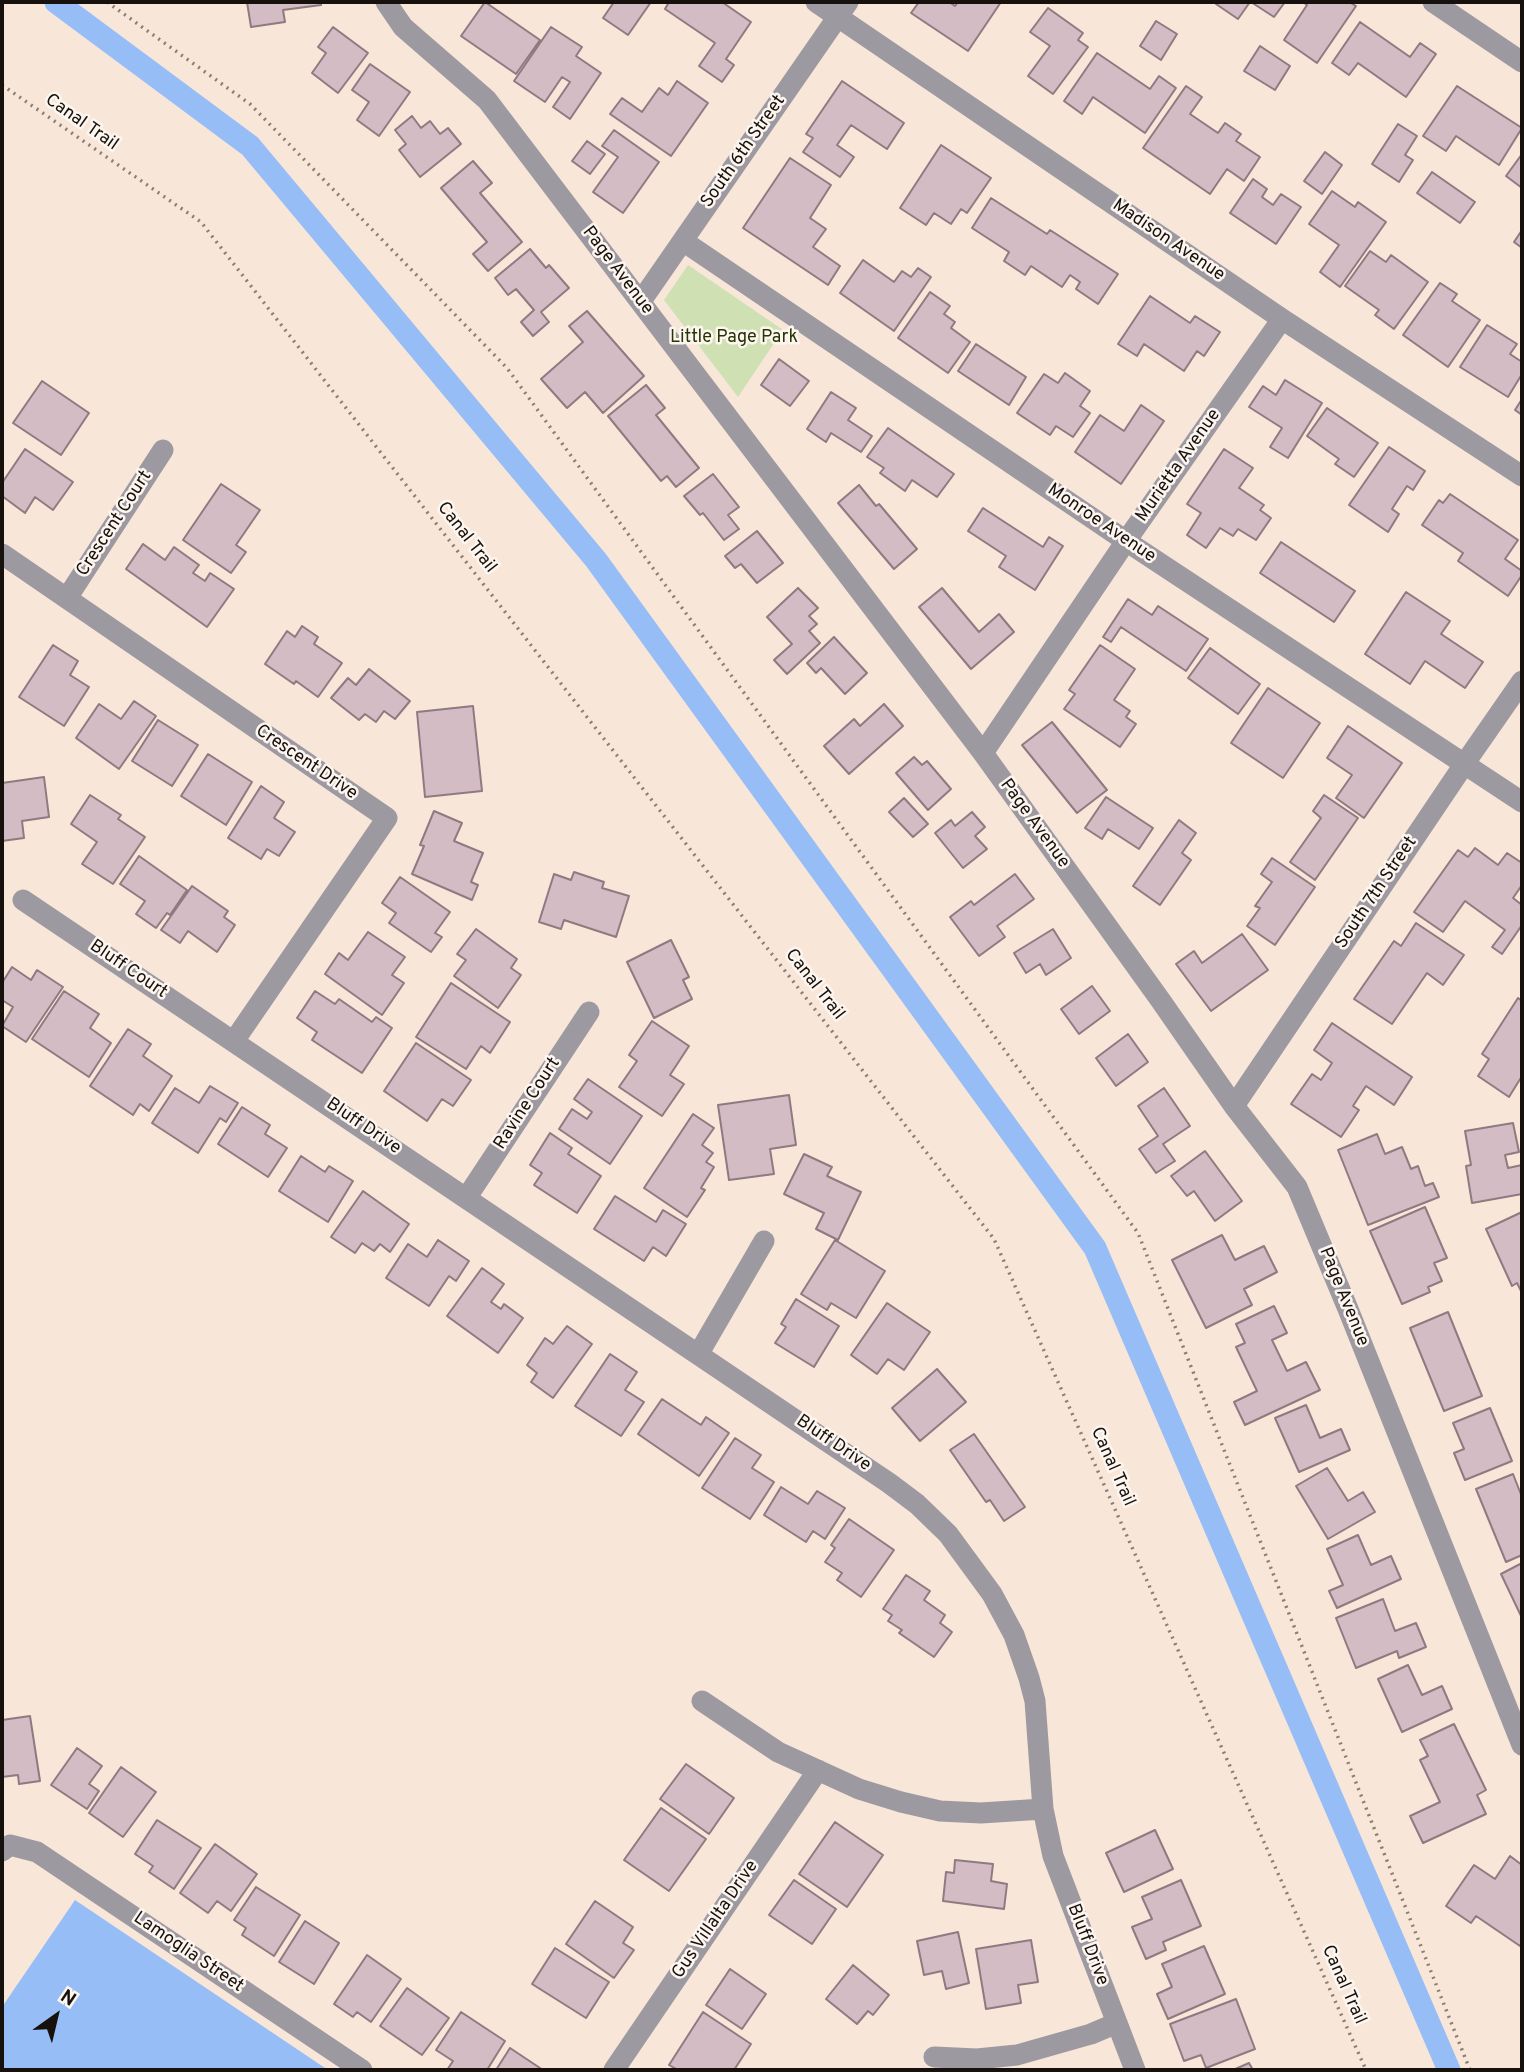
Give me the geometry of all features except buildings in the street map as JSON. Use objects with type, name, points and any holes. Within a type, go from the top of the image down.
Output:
[{"type":"street","name":"Page Avenue","points":[[386,2],[403,27],[487,100],[983,753],[1234,1106],[1297,1187],[1522,1745]]},
{"type":"street","name":"Madison Avenue","points":[[816,2],[843,9],[1282,319],[1522,476]]},
{"type":"street","points":[[1433,2],[1522,62]]},
{"type":"street","name":"South 6th Street","points":[[641,301],[843,9]]},
{"type":"street","name":"Monroe Avenue","points":[[683,241],[1126,541],[1522,802]]},
{"type":"street","name":"Murietta Avenue","points":[[983,753],[1126,541],[1282,319]]},
{"type":"street","name":"Crescent Court","points":[[67,598],[163,450]]},
{"type":"street","name":"Crescent Drive","points":[[2,554],[387,818],[234,1041]]},
{"type":"street","name":"South 7th Street","points":[[1234,1106],[1522,681]]},
{"type":"street","name":"Bluff Court","points":[[23,900],[234,1041]]},
{"type":"street","name":"Ravine Court","points":[[467,1197],[589,1012]]},
{"type":"street","name":"Bluff Drive","points":[[234,1041],[899,1490],[918,1504],[948,1534],[992,1594],[1014,1635],[1035,1701],[1043,1809],[1053,1856],[1135,2070]]},
{"type":"street","points":[[698,1353],[764,1241]]},
{"type":"street","points":[[702,1701],[778,1752],[859,1789],[940,1811],[981,1813],[1043,1809]]},
{"type":"street","name":"Gus Villalta Drive","points":[[614,2070],[818,1770]]},
{"type":"street","name":"Lamoglia Street","points":[[6,1848],[37,1852],[362,2070]]},
{"type":"street","points":[[934,2057],[977,2059],[1017,2054],[1080,2038],[1117,2023]]},
{"type":"path","points":[[107,2],[250,104],[507,368],[1138,1233],[1470,2070]]},
{"type":"path","name":"Canal Trail","points":[[2,85],[201,222],[994,1239],[1366,2070]]},
{"type":"green space","name":"Little Page Park","points":[[688,265],[783,330],[738,397],[664,300]]},
{"type":"water","points":[[75,1900],[328,2070],[2,2070],[2,2007]]},
{"type":"waterway","points":[[56,2],[250,146],[596,560],[1095,1248],[1449,2070]]}]
